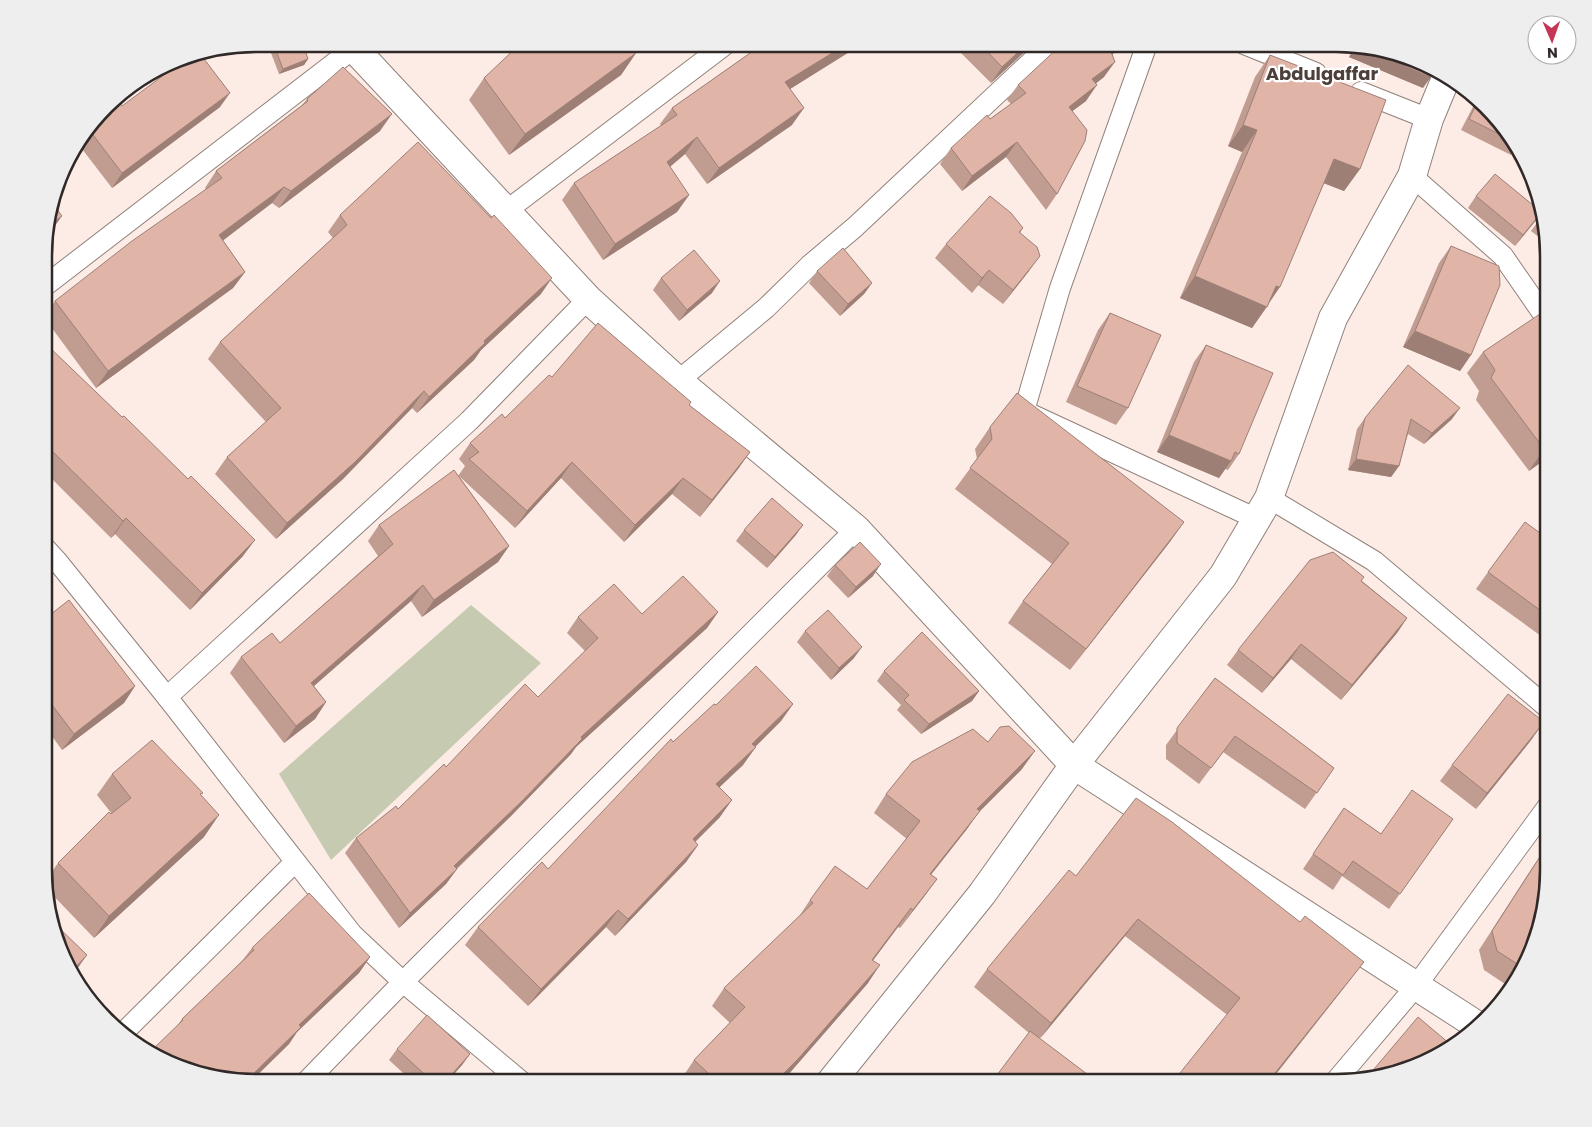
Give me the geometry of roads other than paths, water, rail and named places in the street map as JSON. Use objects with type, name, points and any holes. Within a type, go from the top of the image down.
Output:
[{"type":"main road","points":[[358,52],[588,300],[678,381],[856,528],[1074,765],[1472,1022]]},
{"type":"main road","points":[[837,1074],[982,894],[1074,765],[1223,576],[1263,508],[1333,318],[1412,176],[1429,120],[1444,84]]},
{"type":"street","points":[[52,280],[344,52]]},
{"type":"street","points":[[506,211],[715,52]]},
{"type":"street","points":[[678,381],[766,308],[810,265],[855,226],[1041,52]]},
{"type":"street","points":[[1144,52],[1060,288],[1024,411],[1263,508],[1374,561],[1540,701]]},
{"type":"street","points":[[1263,52],[1429,120]]},
{"type":"street","points":[[1412,176],[1503,256],[1540,310]]},
{"type":"street","points":[[167,697],[462,428],[588,300]]},
{"type":"street","points":[[314,1074],[856,528]]},
{"type":"street","points":[[52,564],[167,697],[352,934],[403,982],[512,1074]]},
{"type":"street","points":[[1342,1074],[1416,986],[1540,817]]},
{"type":"street","points":[[128,1028],[296,862]]},
{"type":"district","name":"Abdulgaffar","points":[[1322,74]]}]
